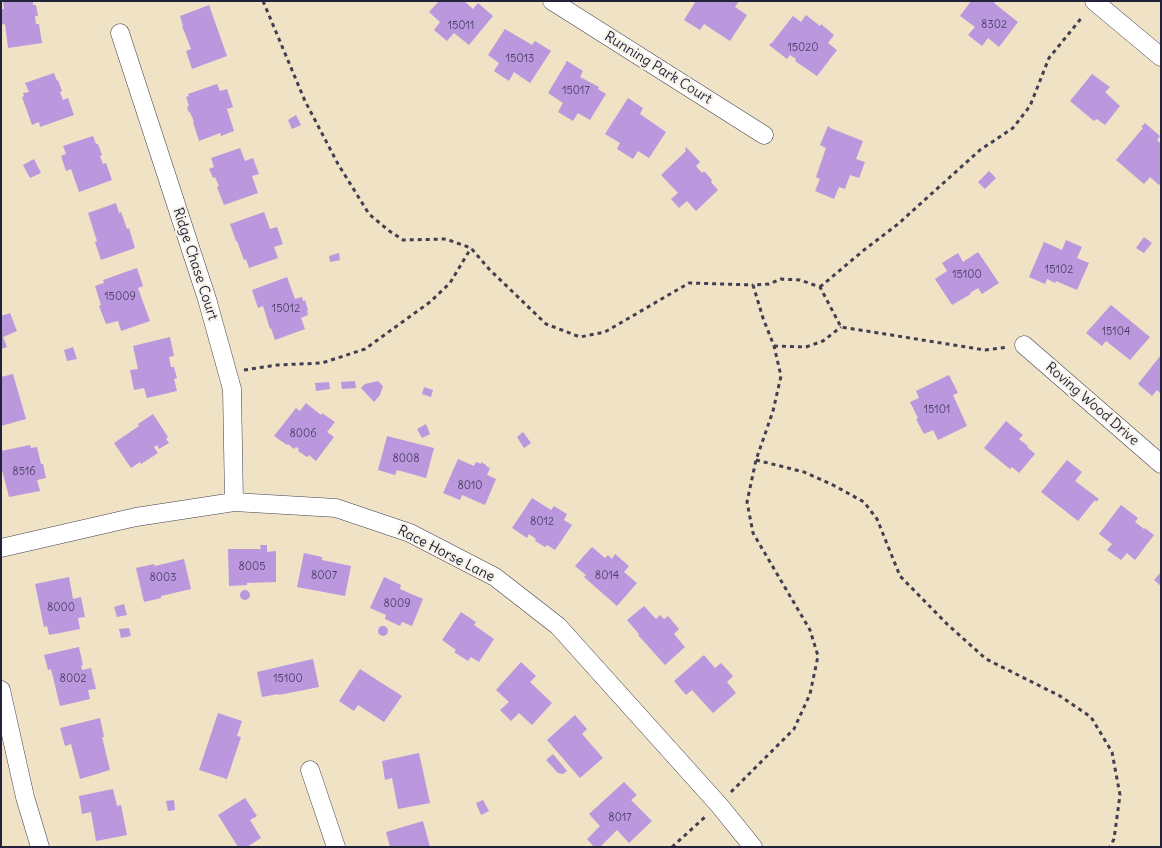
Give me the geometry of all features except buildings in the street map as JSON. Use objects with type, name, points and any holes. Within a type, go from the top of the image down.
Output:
[{"type":"street","name":"Running Park Court","points":[[552,1],[764,135]]},
{"type":"street","points":[[1095,2],[1161,57]]},
{"type":"street","name":"Ridge Chase Court","points":[[120,33],[207,299],[232,388],[234,502]]},
{"type":"street","name":"Roving Wood Drive","points":[[1024,345],[1161,464]]},
{"type":"street","name":"Race Horse Lane","points":[[1,548],[136,517],[234,502],[336,508],[410,533],[495,578],[558,626],[719,805],[753,847]]},
{"type":"street","points":[[1,690],[25,797],[40,847]]},
{"type":"street","points":[[310,770],[336,847]]},
{"type":"path","points":[[263,1],[305,101],[338,164],[369,214],[403,240],[446,239],[471,248],[488,270],[546,324],[580,337],[605,332],[689,283],[754,285],[790,279],[800,280],[820,287],[841,327]]},
{"type":"path","points":[[820,287],[898,224],[980,150],[1013,128],[1030,106],[1048,58],[1095,2]]},
{"type":"path","points":[[227,373],[277,365],[322,362],[365,349],[430,302],[450,283],[471,248]]},
{"type":"path","points":[[672,847],[719,805],[794,729],[810,694],[818,656],[810,630],[753,533],[747,502],[756,460],[774,411],[781,376],[774,346],[763,318],[754,285]]},
{"type":"path","points":[[774,346],[806,347],[823,341],[841,327],[985,350],[1024,345]]},
{"type":"path","points":[[756,460],[804,472],[864,502],[877,519],[900,576],[947,624],[986,659],[1060,696],[1091,717],[1112,752],[1120,795],[1114,839],[1110,847]]}]
